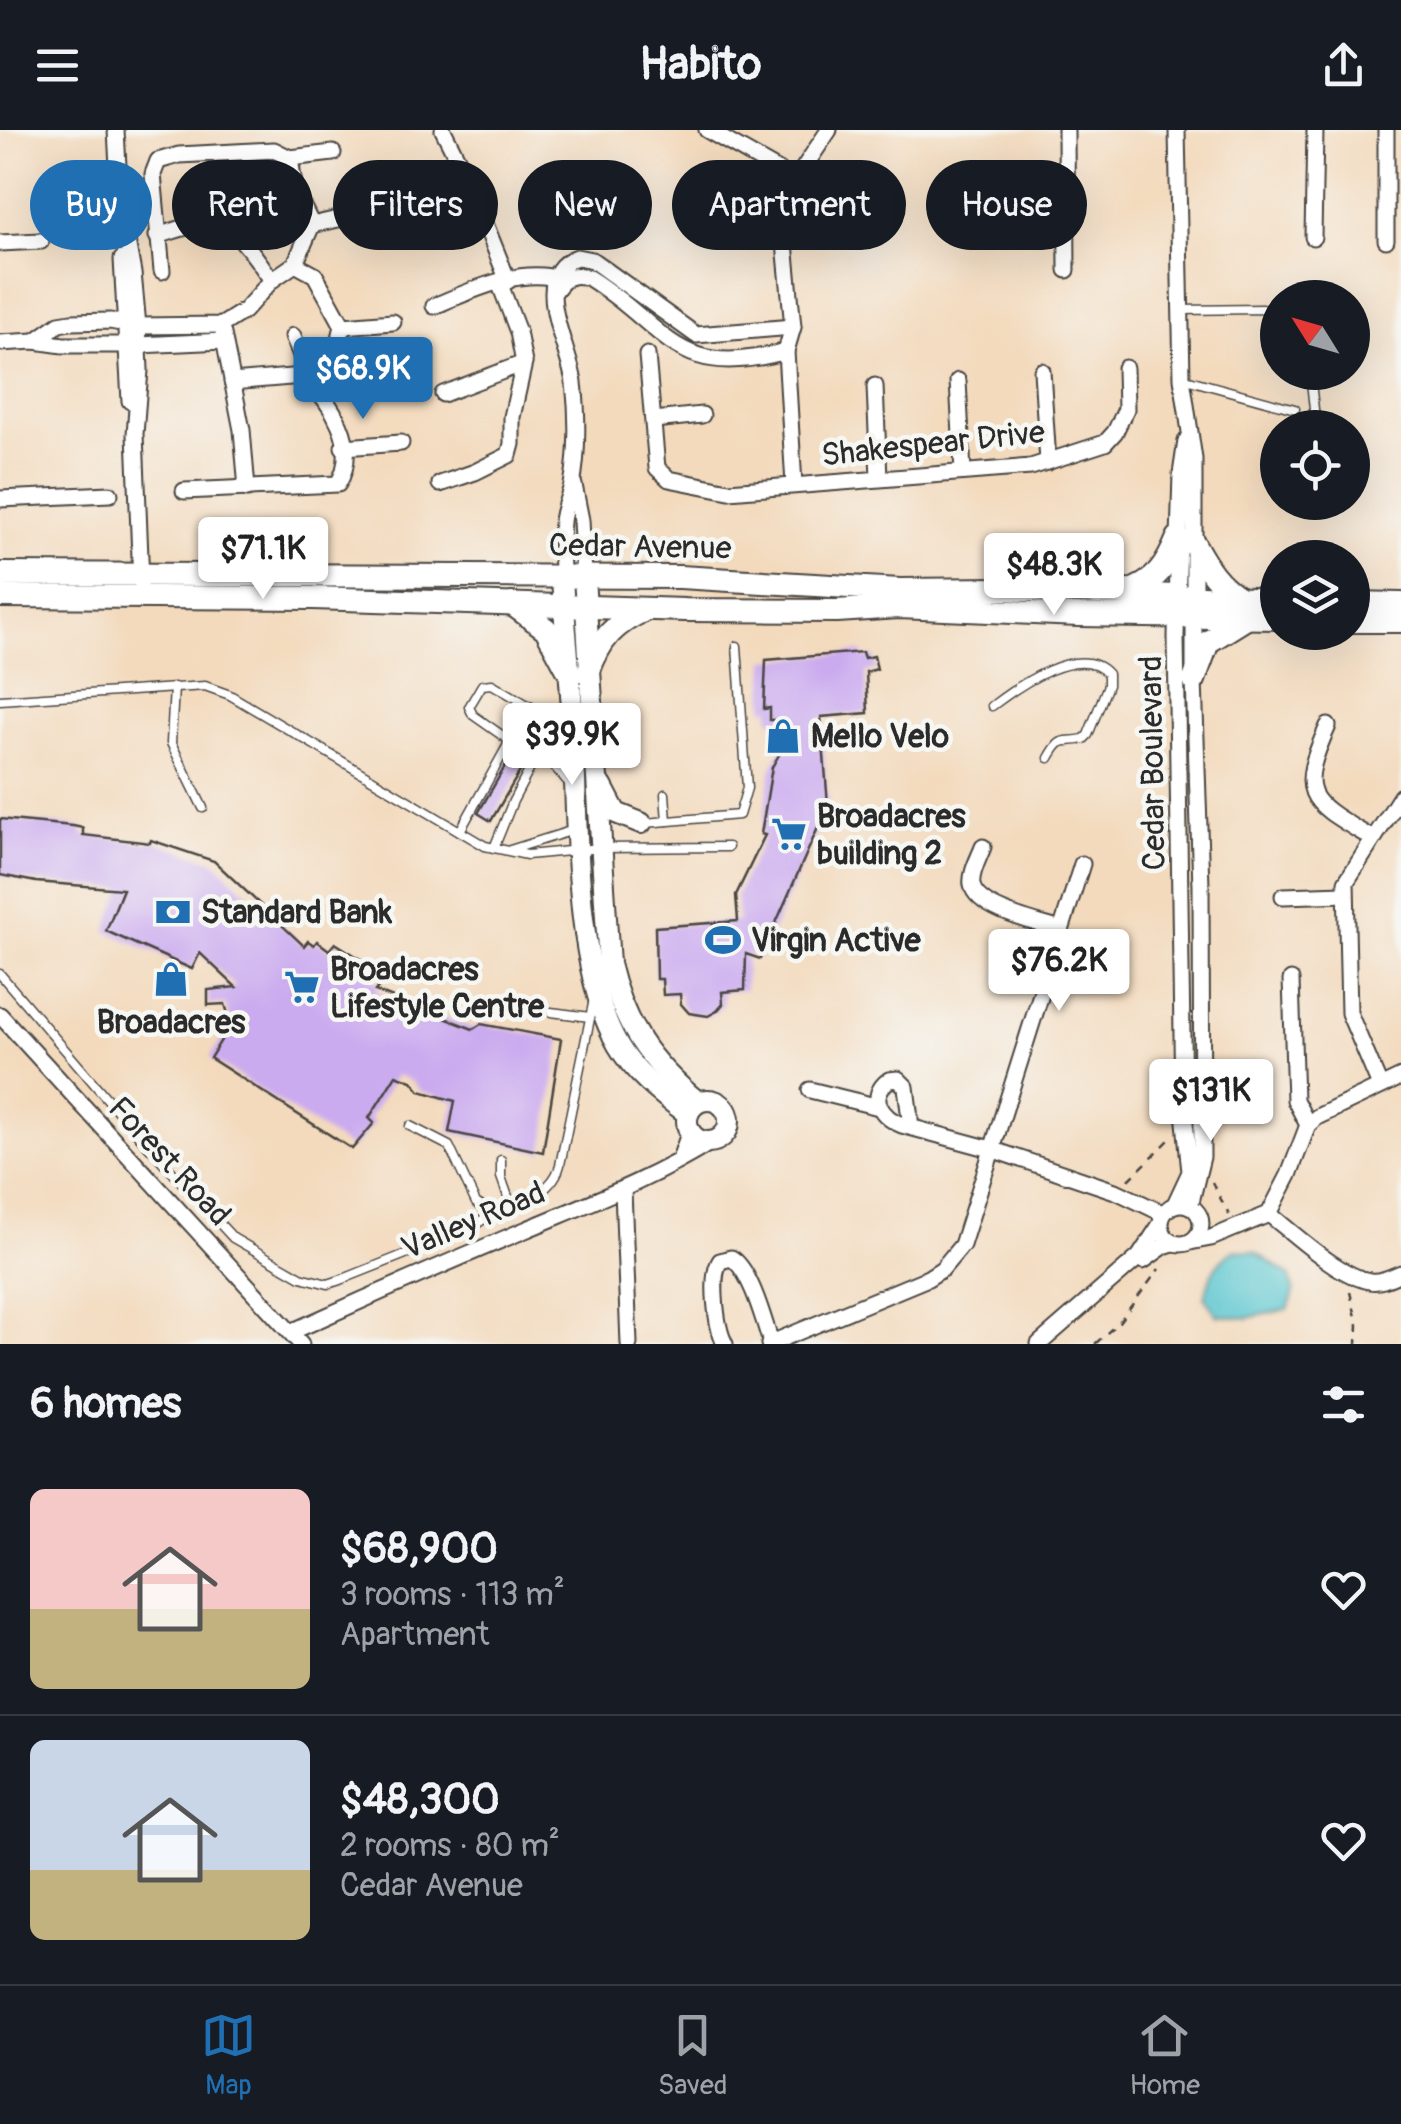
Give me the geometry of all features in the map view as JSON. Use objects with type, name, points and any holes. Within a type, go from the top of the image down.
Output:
[{"type":"main road","points":[[1114,596],[1141,588],[1160,574],[1186,540],[1220,584],[1245,608],[1208,642],[1194,680]]},
{"type":"main road","name":"Cedar Avenue","points":[[0,574],[680,577],[900,590],[998,589],[1114,596],[1186,606]]},
{"type":"main road","name":"Cedar Avenue","points":[[0,596],[837,611],[899,607],[1062,614],[1186,606],[1245,608],[1260,613]]},
{"type":"main road","points":[[1370,603],[1401,604]]},
{"type":"main road","points":[[512,604],[546,629],[578,670],[612,627],[650,607]]},
{"type":"main road","name":"Cedar Avenue","points":[[1245,608],[1260,604]]},
{"type":"main road","points":[[1370,621],[1401,620]]},
{"type":"street","points":[[116,130],[118,160]]},
{"type":"street","points":[[443,130],[458,160]]},
{"type":"street","points":[[707,130],[757,160]]},
{"type":"street","points":[[807,160],[828,130]]},
{"type":"street","points":[[1066,130],[1067,270]]},
{"type":"street","points":[[1177,130],[1179,310],[1189,432],[1182,474],[1186,606]]},
{"type":"street","points":[[1313,238],[1315,130]]},
{"type":"street","points":[[1386,130],[1386,240]]},
{"type":"street","points":[[162,271],[153,174],[161,158],[274,150],[290,158],[333,153]]},
{"type":"street","points":[[157,236],[212,223],[224,224],[272,280]]},
{"type":"street","points":[[0,243],[30,242]]},
{"type":"street","points":[[125,250],[141,598]]},
{"type":"street","points":[[128,250],[135,288],[131,326]]},
{"type":"street","points":[[0,344],[35,341],[54,345],[132,345],[223,333],[272,280],[295,264],[301,250]]},
{"type":"street","points":[[440,484],[509,455],[512,444],[512,417],[524,363],[493,250]]},
{"type":"street","points":[[589,839],[576,792],[578,670],[573,577],[562,521],[572,482],[574,382],[554,310],[561,266],[570,259],[592,260],[689,332],[704,336],[793,327],[787,250]]},
{"type":"street","points":[[232,382],[305,374],[337,350],[343,326],[314,275],[295,264]]},
{"type":"street","points":[[434,306],[504,281],[540,275],[557,284]]},
{"type":"street","points":[[557,284],[577,275],[594,281],[686,354],[706,359],[786,351]]},
{"type":"street","points":[[135,288],[146,310],[165,324]]},
{"type":"street","points":[[657,333],[670,318]]},
{"type":"street","points":[[35,341],[65,322],[165,324],[223,333]]},
{"type":"street","points":[[343,326],[393,322]]},
{"type":"street","name":"Shakespear Drive","points":[[793,327],[786,351],[794,486]]},
{"type":"street","points":[[223,333],[242,430],[247,489]]},
{"type":"street","points":[[184,491],[334,486],[341,480],[344,447],[340,423],[328,400],[305,374],[293,336]]},
{"type":"street","points":[[107,343],[119,349],[127,364]]},
{"type":"street","points":[[132,345],[127,364],[135,434]]},
{"type":"street","points":[[647,355],[654,420],[702,415]]},
{"type":"street","points":[[443,394],[524,363]]},
{"type":"street","name":"Shakespear Drive","points":[[654,420],[656,468],[669,479],[722,491],[1022,468],[1105,443],[1122,418],[1127,399],[1126,368]]},
{"type":"street","points":[[1042,371],[1048,462]]},
{"type":"street","points":[[958,382],[963,472]]},
{"type":"street","points":[[876,386],[879,478]]},
{"type":"street","points":[[344,447],[401,443]]},
{"type":"street","points":[[0,499],[110,494]]},
{"type":"street","name":"Cedar Boulevard","points":[[1172,1212],[1202,1157],[1200,868],[1194,680],[1186,606]]},
{"type":"street","name":"Cedar Boulevard","points":[[1172,1212],[1190,1172],[1182,1032],[1186,606]]},
{"type":"street","points":[[578,670],[597,775],[611,808],[641,824]]},
{"type":"street","points":[[1328,726],[1311,770],[1314,796],[1323,808],[1372,839]]},
{"type":"street","points":[[597,775],[589,839],[588,948],[605,986],[609,1026],[627,1058],[658,1091],[692,1116],[700,1140],[713,1142],[725,1134],[729,1115],[720,1103],[712,1100],[692,1116],[678,1163]]},
{"type":"street","points":[[1380,1086],[1348,1013],[1345,894],[1350,871],[1401,796]]},
{"type":"street","points":[[984,847],[972,880],[977,895],[994,907],[1061,930]]},
{"type":"street","points":[[725,1344],[719,1330],[714,1271],[720,1260],[731,1258],[740,1263],[770,1344],[914,1284],[942,1268],[962,1245],[1082,864]]},
{"type":"street","points":[[1282,896],[1345,894]]},
{"type":"street","points":[[1291,980],[1295,1100],[1308,1126]]},
{"type":"street","name":"Forest Road","points":[[0,1015],[296,1338]]},
{"type":"street","points":[[1182,1032],[1201,1032]]},
{"type":"street","points":[[1048,1344],[1148,1256],[1269,1214],[1308,1126],[1329,1109],[1401,1077]]},
{"type":"street","points":[[878,1107],[880,1088],[889,1080],[898,1080],[906,1088],[911,1127]]},
{"type":"street","points":[[810,1090],[878,1107],[886,1118],[911,1127],[1172,1212],[1200,1217],[1200,1232],[1181,1243],[1167,1239],[1172,1212]]},
{"type":"street","name":"Valley Road","points":[[296,1338],[623,1190],[713,1142]]},
{"type":"street","points":[[623,1190],[629,1344]]},
{"type":"street","points":[[1039,1344],[1132,1265],[1172,1212]]},
{"type":"street","points":[[1269,1214],[1340,1267],[1371,1282],[1401,1273]]},
{"type":"street","points":[[1201,1224],[1231,1229]]},
{"type":"lane","points":[[1179,310],[1260,309]]},
{"type":"lane","points":[[1182,378],[1294,408]]},
{"type":"lane","points":[[0,700],[205,686],[230,694],[460,831],[494,848],[539,856],[641,824],[739,814],[747,788],[737,646]]},
{"type":"lane","points":[[992,706],[1026,680],[1084,661],[1100,665],[1108,674],[1108,685],[1088,734],[1084,739],[1066,738],[1057,743],[1049,758]]},
{"type":"lane","points":[[510,741],[469,711],[470,702],[486,683],[534,709],[533,741],[539,758],[576,792]]},
{"type":"lane","points":[[174,687],[171,743],[202,808]]},
{"type":"lane","points":[[494,848],[539,758],[574,739]]},
{"type":"lane","points":[[460,831],[510,741],[533,741]]},
{"type":"lane","points":[[664,794],[666,821]]},
{"type":"lane","points":[[510,850],[589,839],[728,847]]},
{"type":"lane","points":[[0,974],[138,1136],[234,1238],[300,1277],[328,1284],[471,1228],[498,1210],[540,1192],[558,1173],[590,1017],[605,986]]},
{"type":"lane","points":[[551,1012],[590,1017]]},
{"type":"lane","points":[[410,1126],[449,1146],[476,1203],[487,1210],[498,1210]]},
{"type":"lane","points":[[501,1160],[500,1177],[511,1205]]},
{"type":"path","points":[[1118,1192],[1168,1138],[1187,1133]]},
{"type":"path","points":[[1210,1176],[1231,1229]]},
{"type":"path","points":[[1095,1344],[1119,1322],[1181,1243]]},
{"type":"path","points":[[1340,1267],[1354,1303],[1359,1344]]},
{"type":"water","points":[[1234,1250],[1255,1252],[1289,1275],[1294,1293],[1288,1309],[1248,1318],[1217,1315],[1205,1298],[1207,1290],[1217,1265]]},
{"type":"building","name":"Broadacres building 2","points":[[862,652],[864,658],[874,656],[877,669],[866,672],[868,713],[821,717],[828,805],[760,959],[746,954],[745,990],[722,992],[723,1004],[708,1016],[689,1013],[681,1004],[680,994],[663,995],[662,979],[656,979],[655,927],[738,921],[736,895],[765,835],[761,834],[772,767],[780,753],[777,720],[770,720],[770,708],[764,709],[766,660]]},
{"type":"building","points":[[517,746],[526,751],[526,761],[491,821],[478,813]]},
{"type":"building","name":"Broadacres Lifestyle Centre","points":[[0,819],[73,826],[83,828],[83,835],[150,843],[151,840],[214,861],[304,946],[308,941],[314,945],[317,941],[329,950],[335,943],[364,961],[360,968],[380,985],[375,991],[473,1029],[481,1024],[561,1039],[543,1152],[449,1132],[455,1101],[420,1091],[412,1081],[396,1075],[369,1118],[374,1123],[352,1149],[210,1058],[231,1024],[225,1004],[208,1005],[208,990],[236,987],[200,953],[192,969],[106,931],[123,889],[0,875]]},
{"type":"place","name":"Mello Velo","points":[[783,736]]},
{"type":"place","name":"Broadacres building 2","points":[[789,834]]},
{"type":"place","name":"Standard Bank","points":[[173,912]]},
{"type":"place","name":"Virgin Active","points":[[723,940]]},
{"type":"place","name":"Broadacres","points":[[171,979]]},
{"type":"place","name":"Broadacres Lifestyle Centre","points":[[302,987]]}]
